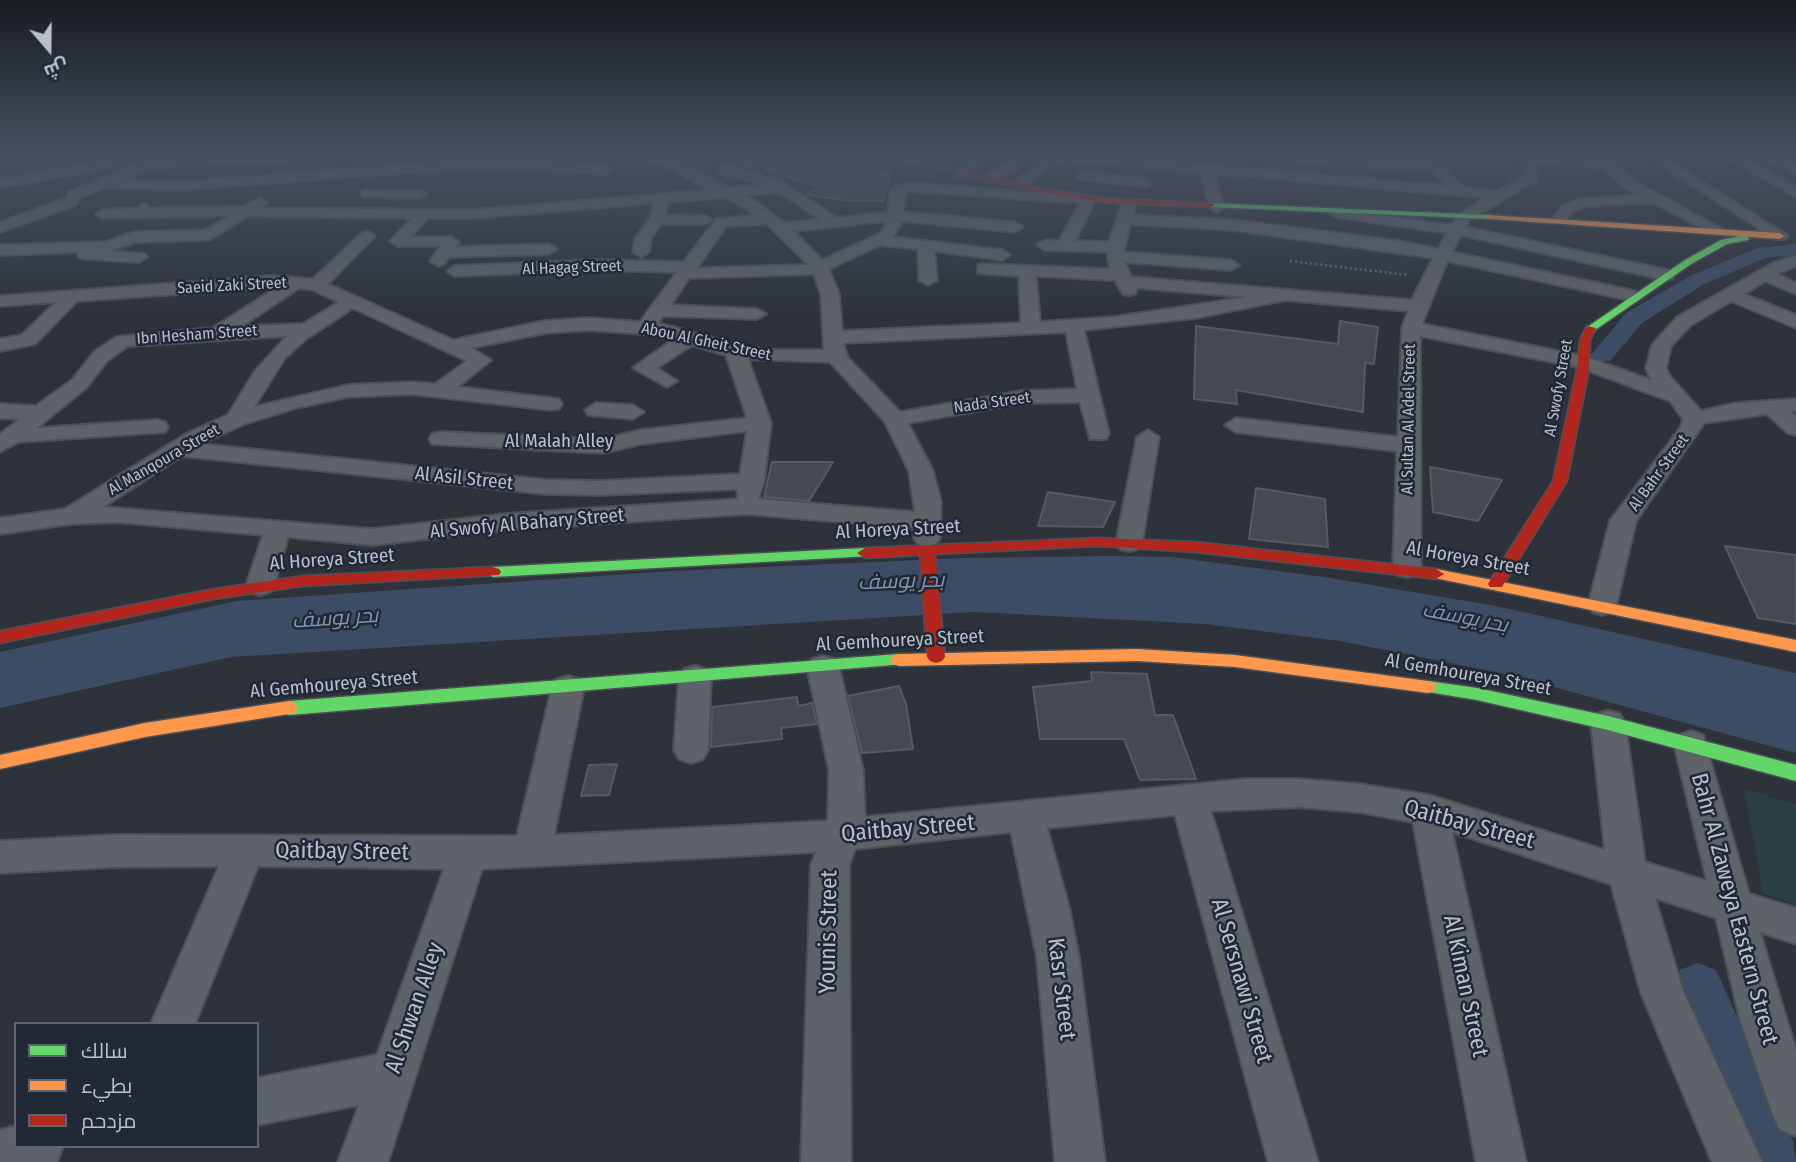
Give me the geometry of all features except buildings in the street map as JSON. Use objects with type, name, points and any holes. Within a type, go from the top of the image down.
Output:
[{"type":"street","points":[[0,227],[48,210]]},
{"type":"street","points":[[103,214],[142,210]]},
{"type":"street","points":[[217,210],[510,217],[543,210]]},
{"type":"street","points":[[443,214],[447,210]]},
{"type":"street","points":[[547,226],[553,210]]},
{"type":"street","points":[[641,252],[644,235],[657,219],[659,210]]},
{"type":"street","points":[[757,210],[777,224],[820,267],[830,293],[835,346],[844,368],[895,419],[921,471],[928,502],[927,556],[936,657]]},
{"type":"street","points":[[816,210],[832,221]]},
{"type":"street","points":[[881,240],[892,229],[896,210]]},
{"type":"street","points":[[965,223],[966,210]]},
{"type":"street","points":[[646,327],[721,222],[777,224],[895,216],[965,223],[1015,210]]},
{"type":"street","points":[[1004,262],[1004,243],[1031,210]]},
{"type":"street","points":[[1065,245],[1083,210]]},
{"type":"street","points":[[1104,210],[1124,227],[1231,265]]},
{"type":"street","points":[[1132,210],[1124,227],[1123,278],[1130,293],[1154,318]]},
{"type":"street","points":[[1045,245],[1065,245],[1124,227],[1206,210]]},
{"type":"street","points":[[1282,210],[1385,215],[1460,224],[1667,275]]},
{"type":"street","points":[[1383,210],[1385,215]]},
{"type":"street","name":"Al Sultan Al Adel Street","points":[[1406,569],[1411,328],[1442,253],[1460,224],[1480,210]]},
{"type":"street","points":[[1559,220],[1566,210]]},
{"type":"street","points":[[1678,210],[1718,231]]},
{"type":"street","points":[[1743,210],[1788,236]]},
{"type":"street","points":[[139,257],[85,254],[136,237],[209,235],[247,211]]},
{"type":"street","points":[[1333,212],[1460,224],[1494,218],[1559,220],[1788,236]]},
{"type":"street","points":[[1327,236],[1333,212]]},
{"type":"street","points":[[424,214],[398,241],[450,242],[441,256],[549,249]]},
{"type":"street","points":[[1494,218],[1597,242]]},
{"type":"street","points":[[657,219],[705,220]]},
{"type":"street","points":[[1124,227],[1233,225],[1327,236],[1442,253],[1634,296]]},
{"type":"street","points":[[1124,227],[1245,241]]},
{"type":"street","points":[[1660,227],[1695,240],[1694,259],[1662,256]]},
{"type":"street","points":[[317,285],[367,236]]},
{"type":"street","name":"Al Swofy Street","points":[[1496,584],[1560,481],[1585,340],[1592,327],[1667,275],[1733,240],[1788,236]]},
{"type":"street","points":[[881,240],[1004,262],[1027,271],[1419,306]]},
{"type":"street","name":"Al Hagag Street","points":[[455,271],[597,265],[764,273],[807,271],[881,240]]},
{"type":"street","points":[[0,250],[104,246]]},
{"type":"street","points":[[926,247],[928,280]]},
{"type":"street","name":"Al Bahr Street","points":[[1602,606],[1623,521],[1692,428],[1694,419],[1680,398],[1667,387],[1656,368],[1662,345],[1684,320],[1796,261]]},
{"type":"street","points":[[984,269],[1004,262]]},
{"type":"street","points":[[555,289],[574,267]]},
{"type":"street","points":[[1027,271],[1031,330]]},
{"type":"street","points":[[746,506],[760,423],[741,352],[757,314],[764,273]]},
{"type":"street","points":[[1765,275],[1796,289]]},
{"type":"street","name":"Saeid Zaki Street","points":[[0,301],[70,298],[260,282],[317,285],[482,362],[442,389]]},
{"type":"street","points":[[220,332],[297,282]]},
{"type":"street","name":"Abou Al Gheit Street","points":[[452,346],[553,326],[646,327],[741,352],[790,358],[835,346],[1154,318],[1286,295]]},
{"type":"street","points":[[1732,295],[1796,322]]},
{"type":"street","points":[[0,345],[28,340],[70,298]]},
{"type":"street","points":[[236,419],[272,362],[307,330],[354,300]]},
{"type":"street","points":[[659,310],[757,314]]},
{"type":"street","points":[[1074,327],[1098,434]]},
{"type":"street","points":[[1411,328],[1583,362],[1680,398]]},
{"type":"street","name":"Ibn Hesham Street","points":[[5,440],[79,384],[101,356],[121,342],[220,332],[307,330]]},
{"type":"street","points":[[667,381],[643,368],[691,337]]},
{"type":"street","name":"Al Manqoura Street","points":[[70,516],[178,449],[236,419],[292,402],[348,391],[442,389],[551,404]]},
{"type":"street","name":"Nada Street","points":[[895,419],[1022,397],[1090,395]]},
{"type":"street","points":[[1694,419],[1771,406],[1796,405]]},
{"type":"street","points":[[1771,406],[1796,428]]},
{"type":"street","points":[[596,410],[633,409],[631,440]]},
{"type":"street","points":[[0,411],[38,413]]},
{"type":"street","name":"Al Malah Alley","points":[[440,439],[597,446],[760,423]]},
{"type":"street","points":[[1236,425],[1407,445]]},
{"type":"street","points":[[5,440],[157,427]]},
{"type":"street","points":[[1129,543],[1148,437]]},
{"type":"street","points":[[572,488],[597,446]]},
{"type":"street","name":"Al Asil Street","points":[[178,449],[572,488],[752,481]]},
{"type":"street","name":"Al Swofy Al Bahary Street","points":[[0,526],[70,516],[138,516],[277,531],[392,536],[506,522],[746,506],[928,521]]},
{"type":"street","points":[[260,586],[277,531]]},
{"type":"street","name":"Al Horeya Street","points":[[0,637],[260,586],[345,578],[927,556],[1129,543],[1285,554],[1406,569],[1496,584],[1796,646]]},
{"type":"street","name":"Al Gemhoureya Street","points":[[0,762],[145,730],[265,710],[936,657],[1137,655],[1235,661],[1476,694],[1608,723],[1796,773]]},
{"type":"street","name":"Younis Street","points":[[823,667],[846,770],[847,810],[842,835],[830,865],[826,1162]]},
{"type":"street","points":[[691,750],[695,677]]},
{"type":"street","points":[[532,852],[568,688]]},
{"type":"street","points":[[1608,723],[1628,870],[1662,993],[1737,1162]]},
{"type":"street","name":"Bahr Al Zaweya Eastern Street","points":[[1690,744],[1762,1018],[1796,1112]]},
{"type":"street","name":"Qaitbay Street","points":[[0,858],[114,851],[245,850],[468,854],[532,852],[842,835],[1026,818],[1245,793],[1299,793],[1359,798],[1429,810],[1730,902],[1796,926]]},
{"type":"street","name":"Al Sersnawi Street","points":[[1189,799],[1293,1162]]},
{"type":"street","name":"Al Kiman Street","points":[[1429,810],[1501,1162]]},
{"type":"street","name":"Kasr Street","points":[[1026,818],[1046,895],[1058,958],[1080,1162]]},
{"type":"street","points":[[174,1022],[245,850]]},
{"type":"street","name":"Al Shwan Alley","points":[[363,1162],[468,854]]},
{"type":"street","points":[[259,1102],[393,1074]]},
{"type":"street","points":[[0,1154],[29,1148]]},
{"type":"path","points":[[1290,261],[1429,279]]},
{"type":"green space","points":[[1744,789],[1796,804],[1796,905],[1763,893]]},
{"type":"water","name":"بحر يوسف","points":[[1171,557],[1324,577],[1496,606],[1796,673],[1796,753],[1506,674],[1340,641],[1206,624],[974,612],[231,657],[0,708],[0,652],[237,601],[672,571],[965,558]]},
{"type":"waterway","points":[[1602,356],[1634,318],[1697,280],[1765,252],[1796,250]]},
{"type":"waterway","points":[[1698,987],[1772,1162]]},
{"type":"traffic: fast","points":[[1333,210],[1490,217]]},
{"type":"traffic: fast","points":[[1591,328],[1688,262],[1724,242],[1745,238]]},
{"type":"traffic: fast","points":[[493,572],[865,553]]},
{"type":"traffic: fast","points":[[289,708],[899,660]]},
{"type":"traffic: fast","points":[[1428,687],[1477,694],[1608,723],[1796,773]]},
{"type":"traffic: slow","points":[[1490,217],[1780,236]]},
{"type":"traffic: slow","points":[[1436,574],[1796,646]]},
{"type":"traffic: slow","points":[[899,660],[1137,655],[1235,661],[1428,687]]},
{"type":"traffic: slow","points":[[0,762],[145,730],[289,708]]},
{"type":"traffic: jam","points":[[1496,584],[1560,481],[1583,369],[1585,340],[1591,328]]},
{"type":"traffic: jam","points":[[865,553],[1097,542],[1195,547],[1436,574]]},
{"type":"traffic: jam","points":[[927,549],[936,657]]},
{"type":"traffic: jam","points":[[0,637],[214,594],[303,581],[493,572]]}]
